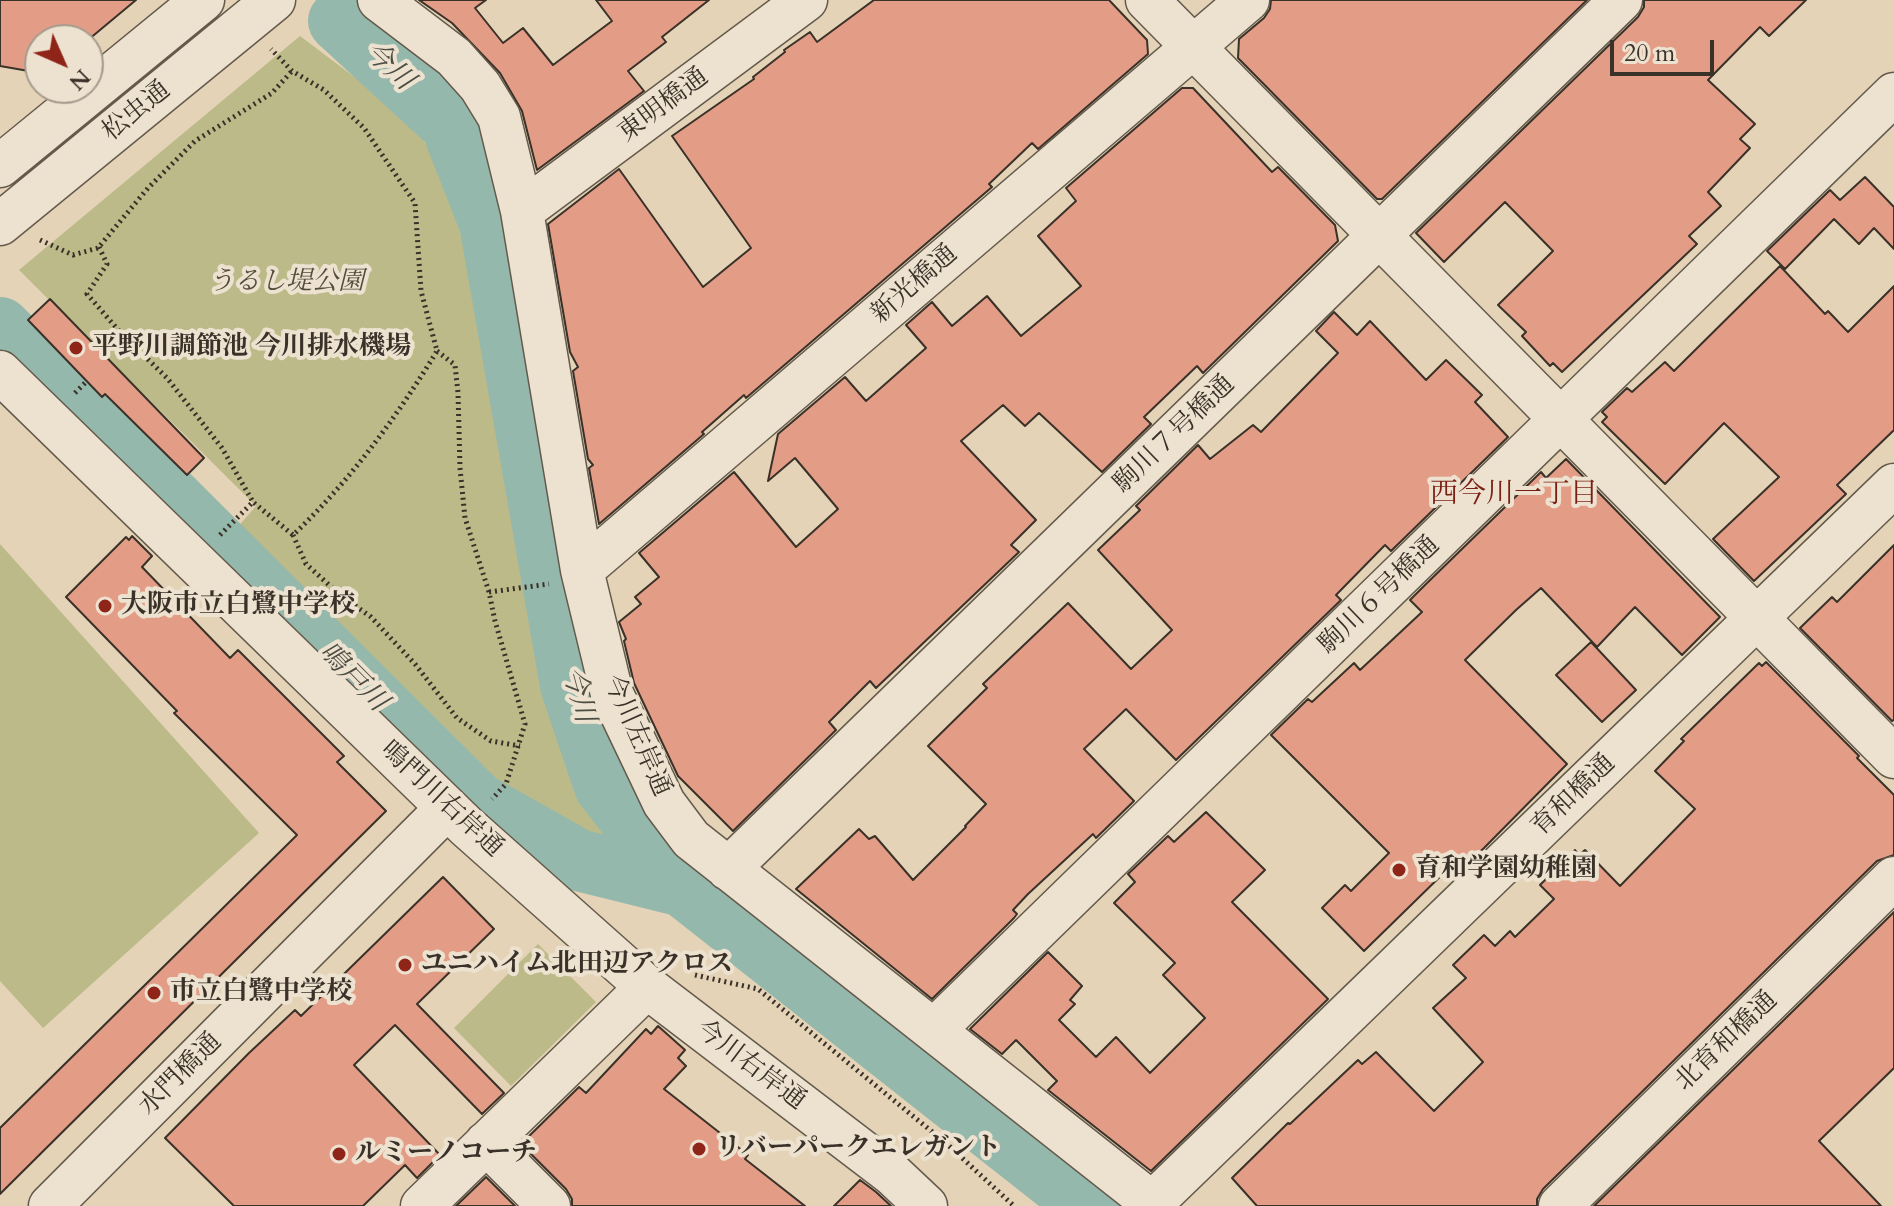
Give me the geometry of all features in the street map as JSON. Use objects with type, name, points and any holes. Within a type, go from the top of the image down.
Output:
[{"type":"street","name":"松虫通","points":[[0,166],[203,0]]},
{"type":"street","name":"今川左岸通","points":[[379,0],[454,57],[480,86],[499,117],[522,211],[582,570],[612,694],[664,803],[691,839],[1152,1205]]},
{"type":"street","name":"東明橋通","points":[[522,211],[806,0]]},
{"type":"street","points":[[1147,0],[1894,757]]},
{"type":"street","name":"新光橋通","points":[[582,570],[1248,0]]},
{"type":"street","name":"駒川７号橋通","points":[[728,869],[1621,0]]},
{"type":"street","name":"松虫通","points":[[0,224],[255,18]]},
{"type":"street","name":"駒川６号橋通","points":[[934,1030],[1894,94]]},
{"type":"street","name":"鳴門川右岸通","points":[[0,372],[447,808],[647,987]]},
{"type":"street","name":"育和橋通","points":[[1152,1205],[1894,485]]},
{"type":"street","name":"水門橋通","points":[[50,1206],[447,808]]},
{"type":"street","name":"北育和橋通","points":[[1560,1206],[1894,878]]},
{"type":"street","points":[[422,1206],[647,987]]},
{"type":"street","name":"今川右岸通","points":[[647,987],[892,1174],[926,1206]]},
{"type":"street","points":[[486,1143],[549,1206]]},
{"type":"path","points":[[255,18],[292,71],[324,90],[364,128],[415,203],[421,291],[437,351],[455,365],[465,518],[525,724],[506,784]]},
{"type":"path","points":[[39,240],[73,255],[99,247],[148,188],[195,141],[272,93],[292,71]]},
{"type":"path","points":[[99,247],[107,264],[87,294],[167,378],[222,448],[253,502],[293,535],[306,564],[371,617],[415,664],[457,718],[491,741],[520,746]]},
{"type":"path","points":[[293,535],[318,511],[382,435],[437,351]]},
{"type":"path","points":[[236,520],[253,502]]},
{"type":"path","points":[[489,592],[523,589]]},
{"type":"path","points":[[686,972],[758,989],[947,1144],[1014,1206]]},
{"type":"green space","name":"うるし堤公園","points":[[300,36],[415,126],[452,189],[553,702],[578,783],[601,825],[623,855],[589,845],[557,829],[497,786],[469,761],[236,529],[256,506],[19,270]]},
{"type":"green space","points":[[0,544],[259,833],[43,1028],[0,981]]},
{"type":"green space","points":[[538,944],[596,1002],[511,1086],[454,1028]]},
{"type":"building","points":[[0,0],[136,0],[104,27],[104,24],[24,24],[24,70],[0,66]]},
{"type":"building","points":[[419,0],[486,0],[475,8],[503,43],[523,28],[553,65],[612,21],[596,0],[709,0],[662,37],[666,42],[628,71],[644,91],[537,170],[522,111],[500,73],[452,23]]},
{"type":"building","points":[[874,0],[1109,0],[1147,40],[1148,54],[1038,149],[1032,143],[989,184],[992,187],[746,398],[744,395],[702,432],[704,434],[599,524],[589,468],[593,465],[588,459],[573,371],[578,367],[570,352],[548,224],[619,169],[703,287],[751,248],[672,136],[754,79],[784,50],[810,32],[817,42]]},
{"type":"building","points":[[1271,0],[1587,0],[1382,199],[1377,199],[1238,58],[1239,39],[1264,18]]},
{"type":"building","points":[[1644,0],[1806,0],[1769,36],[1760,27],[1708,80],[1755,124],[1740,139],[1750,148],[1708,192],[1721,206],[1689,236],[1697,244],[1562,372],[1553,363],[1550,366],[1522,336],[1526,332],[1498,305],[1553,251],[1505,202],[1444,262],[1416,233],[1638,17]]},
{"type":"building","points":[[1182,88],[1193,88],[1272,172],[1278,167],[1335,225],[1338,241],[1203,373],[1197,366],[1144,417],[1151,424],[1102,472],[1039,413],[1025,426],[1003,405],[961,441],[1036,520],[1011,545],[1019,552],[876,688],[870,681],[829,722],[836,730],[733,831],[678,776],[634,683],[626,639],[619,622],[641,604],[635,597],[659,577],[639,553],[734,472],[796,547],[838,509],[795,458],[768,481],[778,434],[845,377],[866,401],[926,348],[906,325],[932,302],[952,326],[987,296],[1021,336],[1081,286],[1038,236],[1076,201],[1066,188]]},
{"type":"building","points":[[1865,177],[1894,207],[1894,249],[1874,228],[1859,244],[1834,219],[1785,269],[1767,251],[1830,190],[1840,200]]},
{"type":"building","points":[[1780,266],[1825,314],[1828,311],[1848,332],[1894,286],[1894,430],[1837,485],[1846,494],[1754,581],[1713,539],[1779,477],[1724,423],[1665,484],[1602,422],[1607,417],[1602,412],[1627,388],[1632,392],[1665,362],[1674,371]]},
{"type":"building","points":[[50,299],[204,458],[187,475],[105,394],[102,397],[28,320]]},
{"type":"building","points":[[1334,312],[1357,335],[1370,321],[1426,380],[1446,360],[1482,395],[1475,402],[1508,437],[1391,551],[1385,545],[1336,595],[1341,600],[1176,760],[1126,709],[1084,749],[1134,801],[1096,838],[1093,834],[1028,894],[1013,910],[1017,914],[1014,918],[932,999],[796,889],[859,829],[869,839],[875,836],[913,880],[966,827],[986,804],[928,746],[987,688],[983,684],[1068,603],[1131,669],[1172,630],[1098,550],[1140,510],[1136,506],[1198,445],[1210,459],[1253,425],[1261,432],[1338,353],[1316,331]]},
{"type":"building","points":[[1566,459],[1720,617],[1682,655],[1635,607],[1597,647],[1541,588],[1516,610],[1465,660],[1567,764],[1471,860],[1467,856],[1455,868],[1452,865],[1364,951],[1322,908],[1345,885],[1351,891],[1389,853],[1271,735],[1308,699],[1312,702],[1354,663],[1360,670],[1422,612],[1410,600],[1541,472],[1546,478]]},
{"type":"building","points":[[132,536],[152,556],[142,567],[230,658],[238,650],[344,756],[337,762],[386,811],[0,1194],[0,1128],[297,835],[174,713],[177,711],[66,597],[126,537],[129,540]]},
{"type":"building","points":[[1894,545],[1892,721],[1800,628],[1832,597],[1837,602]]},
{"type":"building","points":[[1591,642],[1636,690],[1602,722],[1556,675]]},
{"type":"building","points":[[1766,662],[1894,795],[1894,855],[1877,861],[1543,1189],[1537,1206],[1257,1206],[1232,1178],[1358,1060],[1362,1064],[1376,1052],[1434,1111],[1483,1062],[1433,1008],[1466,978],[1453,965],[1484,935],[1495,946],[1510,931],[1515,937],[1554,899],[1540,885],[1575,850],[1579,855],[1585,850],[1620,886],[1695,809],[1655,771],[1684,741],[1681,739],[1759,663],[1762,666]]},
{"type":"building","points":[[1206,812],[1265,870],[1232,902],[1328,999],[1151,1171],[1048,1090],[1057,1081],[1016,1040],[1002,1054],[970,1029],[1048,952],[1082,986],[1070,1000],[1075,1004],[1059,1020],[1096,1057],[1116,1037],[1150,1073],[1205,1018],[1163,975],[1175,963],[1114,903],[1135,882],[1128,874],[1168,836],[1174,842]]},
{"type":"building","points":[[443,877],[494,929],[417,1004],[504,1093],[482,1114],[395,1025],[354,1065],[440,1155],[417,1178],[405,1165],[363,1206],[234,1206],[165,1138],[249,1053],[295,1010],[301,1016]]},
{"type":"building","points":[[1894,912],[1894,1068],[1819,1141],[1881,1206],[1594,1206]]},
{"type":"building","points":[[658,1026],[685,1050],[678,1058],[686,1066],[664,1089],[748,1155],[745,1159],[805,1206],[572,1206],[566,1189],[521,1144],[579,1087],[586,1093],[646,1029],[651,1034]]},
{"type":"building","points":[[486,1177],[515,1206],[456,1206]]},
{"type":"building","points":[[860,1180],[876,1192],[891,1206],[834,1206]]},
{"type":"waterway","name":"今川","points":[[339,21],[451,124],[490,223],[571,685],[605,786],[683,886],[1089,1206]]},
{"type":"waterway","name":"鳴戸川","points":[[0,328],[477,803],[578,860],[683,886]]},
{"type":"place","name":"平野川調節池 今川排水機場","points":[[76,348]]},
{"type":"place","name":"大阪市立白鷺中学校","points":[[105,606]]},
{"type":"place","name":"育和学園幼稚園","points":[[1399,870]]},
{"type":"place","name":"ユニハイム北田辺アクロス","points":[[405,965]]},
{"type":"place","name":"市立白鷺中学校","points":[[154,993]]},
{"type":"place","name":"リバーパークエレガント","points":[[699,1149]]},
{"type":"place","name":"ルミーノコーチ","points":[[339,1154]]},
{"type":"district","name":"西今川一丁目","points":[[1514,496]]}]
